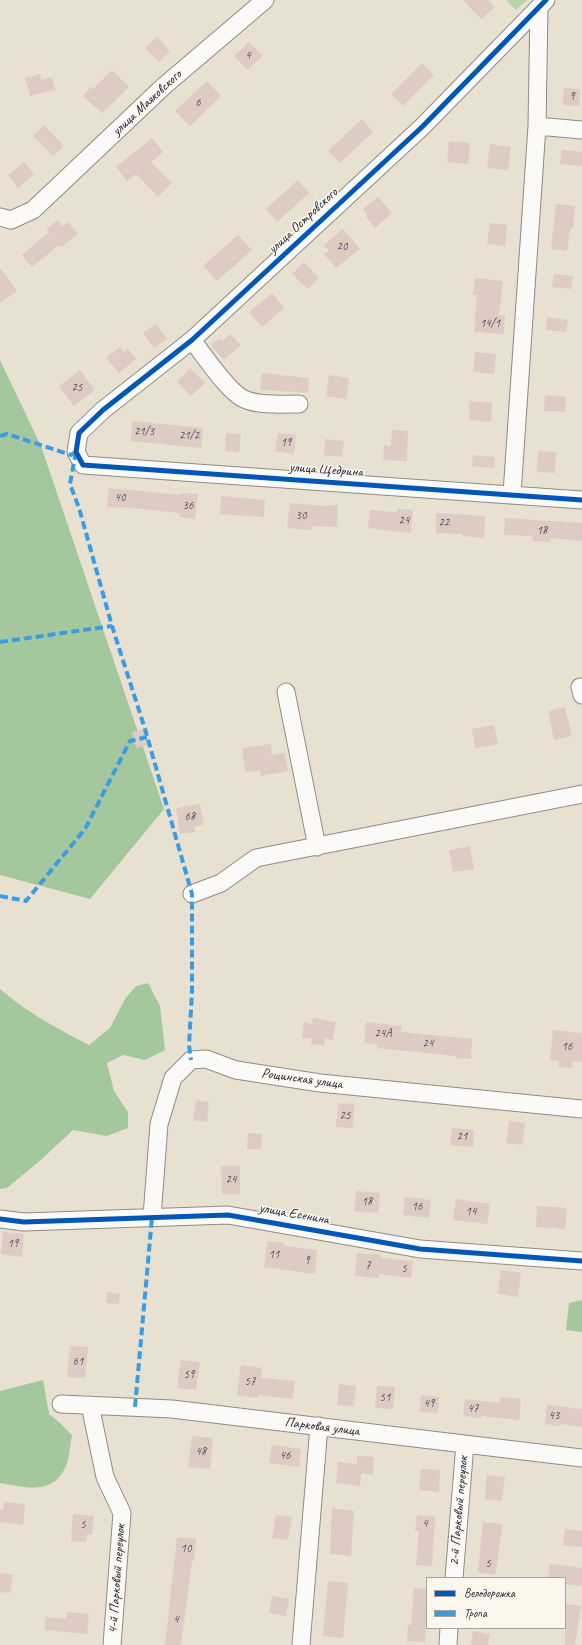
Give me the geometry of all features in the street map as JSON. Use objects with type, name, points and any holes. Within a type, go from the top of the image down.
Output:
[{"type":"street","name":"улица Маяковского","points":[[0,218],[11,220],[33,210],[164,86],[266,0]]},
{"type":"street","points":[[512,494],[537,126],[542,4]]},
{"type":"street","name":"улица Островского","points":[[76,452],[79,433],[104,410],[192,340],[422,128],[542,4]]},
{"type":"street","points":[[537,126],[582,130]]},
{"type":"street","points":[[192,340],[231,389],[242,399],[257,403],[299,404]]},
{"type":"street","name":"улица Щедрина","points":[[76,452],[83,465],[582,500]]},
{"type":"street","points":[[286,692],[317,847]]},
{"type":"street","points":[[192,894],[221,883],[256,858],[582,794]]},
{"type":"street","name":"Рощинская улица","points":[[152,1217],[159,1124],[173,1078],[191,1060],[206,1059],[236,1070],[320,1083],[582,1109]]},
{"type":"street","name":"улица Есенина","points":[[0,1218],[24,1222],[228,1215],[420,1249],[582,1261]]},
{"type":"street","name":"Парковая улица","points":[[61,1404],[172,1409],[582,1458]]},
{"type":"street","name":"4-й Парковый переулок","points":[[90,1405],[104,1477],[122,1513],[112,1645]]},
{"type":"street","points":[[301,1645],[319,1426]]},
{"type":"street","name":"2-й Парковый переулок","points":[[454,1577],[465,1444]]},
{"type":"street","points":[[448,1645],[449,1629]]},
{"type":"green space","points":[[506,0],[527,0],[516,10]]},
{"type":"green space","points":[[0,360],[41,446],[164,809],[90,899],[0,875]]},
{"type":"green space","points":[[148,983],[160,1006],[165,1050],[145,1060],[123,1055],[107,1063],[114,1091],[128,1112],[128,1128],[107,1136],[73,1130],[42,1159],[7,1188],[0,1189],[0,989],[31,1013],[89,1045],[110,1028],[125,999],[136,986]]},
{"type":"green space","points":[[582,1300],[582,1332],[566,1330],[569,1303]]},
{"type":"green space","points":[[43,1380],[49,1414],[72,1435],[67,1463],[62,1474],[48,1485],[30,1488],[0,1483],[0,1391]]},
{"type":"building","points":[[463,0],[488,0],[495,7],[481,19]]},
{"type":"building","points":[[157,37],[170,51],[159,62],[145,48]]},
{"type":"building","points":[[249,42],[263,56],[247,70],[234,56]]},
{"type":"building","points":[[422,63],[434,75],[403,106],[391,94]]},
{"type":"building","points":[[112,70],[129,87],[102,113],[83,96],[91,87],[93,89]]},
{"type":"building","points":[[40,74],[41,80],[52,77],[55,90],[30,96],[25,78]]},
{"type":"building","points":[[207,81],[221,96],[190,126],[175,111]]},
{"type":"building","points":[[564,88],[580,89],[579,106],[563,105]]},
{"type":"building","points":[[362,119],[373,132],[340,163],[328,151]]},
{"type":"building","points":[[44,125],[64,146],[53,156],[33,136]]},
{"type":"building","points":[[152,138],[163,152],[151,162],[172,183],[158,197],[136,174],[127,181],[116,167]]},
{"type":"building","points":[[449,141],[470,143],[468,164],[447,162]]},
{"type":"building","points":[[490,144],[511,147],[508,170],[487,168]]},
{"type":"building","points":[[562,150],[582,152],[582,166],[560,164]]},
{"type":"building","points":[[24,162],[34,174],[18,188],[8,175]]},
{"type":"building","points":[[298,180],[309,193],[277,222],[266,209]]},
{"type":"building","points":[[378,197],[392,213],[375,228],[365,216],[367,214],[363,209]]},
{"type":"building","points":[[556,204],[575,206],[573,229],[570,229],[567,251],[551,249]]},
{"type":"building","points":[[58,220],[62,226],[68,222],[78,234],[61,247],[59,245],[32,267],[22,255],[49,232],[46,229]]},
{"type":"building","points":[[490,223],[507,225],[505,246],[487,244]]},
{"type":"building","points":[[343,229],[360,249],[336,268],[324,254],[329,251],[324,245]]},
{"type":"building","points":[[238,235],[252,250],[217,281],[203,266]]},
{"type":"building","points":[[304,262],[319,278],[308,289],[292,274]]},
{"type":"building","points":[[0,268],[17,291],[0,303]]},
{"type":"building","points":[[554,274],[573,276],[571,289],[552,287]]},
{"type":"building","points":[[475,278],[503,281],[499,315],[505,315],[504,334],[474,332],[477,295],[473,295]]},
{"type":"building","points":[[272,293],[284,308],[262,327],[249,312]]},
{"type":"building","points":[[547,317],[568,320],[566,332],[546,330]]},
{"type":"building","points":[[156,324],[167,339],[154,348],[143,333]]},
{"type":"building","points":[[230,334],[241,345],[224,360],[211,345],[219,338],[222,341]]},
{"type":"building","points":[[120,347],[124,352],[128,349],[136,359],[119,373],[106,357]]},
{"type":"building","points":[[475,352],[496,354],[494,374],[473,372]]},
{"type":"building","points":[[190,368],[205,383],[191,396],[177,382]]},
{"type":"building","points":[[80,370],[95,390],[74,406],[59,386]]},
{"type":"building","points":[[262,373],[309,378],[308,393],[260,390]]},
{"type":"building","points":[[329,375],[349,378],[346,399],[326,396]]},
{"type":"building","points":[[545,395],[566,397],[565,412],[544,411]]},
{"type":"building","points":[[470,401],[492,403],[491,422],[469,420]]},
{"type":"building","points":[[132,421],[203,428],[201,448],[131,441]]},
{"type":"building","points":[[392,430],[408,431],[407,461],[383,460],[384,445],[391,446]]},
{"type":"building","points":[[226,433],[241,434],[239,452],[225,451]]},
{"type":"building","points":[[278,433],[296,435],[294,454],[275,451]]},
{"type":"building","points":[[325,439],[344,441],[342,457],[324,455]]},
{"type":"building","points":[[538,451],[556,452],[555,473],[537,472]]},
{"type":"building","points":[[473,455],[495,457],[494,468],[472,466]]},
{"type":"building","points":[[109,488],[181,495],[181,493],[198,494],[195,519],[179,517],[179,513],[107,507]]},
{"type":"building","points":[[221,496],[265,500],[264,517],[220,514]]},
{"type":"building","points":[[290,503],[326,506],[338,505],[337,527],[312,526],[311,530],[287,528]]},
{"type":"building","points":[[397,509],[413,510],[411,533],[368,528],[370,510],[397,512]]},
{"type":"building","points":[[436,513],[485,516],[484,538],[462,536],[462,534],[436,533]]},
{"type":"building","points":[[505,518],[582,523],[582,541],[551,538],[550,542],[532,541],[533,536],[504,535]]},
{"type":"building","points":[[565,707],[572,736],[554,740],[548,711]]},
{"type":"building","points":[[494,725],[498,744],[475,748],[472,729]]},
{"type":"building","points":[[145,729],[149,745],[136,748],[132,732]]},
{"type":"building","points":[[271,744],[272,755],[285,753],[288,771],[261,776],[260,770],[246,772],[242,748]]},
{"type":"building","points":[[200,804],[204,825],[194,827],[195,832],[180,834],[176,808]]},
{"type":"building","points":[[470,846],[474,869],[453,872],[449,850]]},
{"type":"building","points":[[313,1018],[336,1022],[333,1040],[325,1038],[324,1046],[311,1044],[312,1039],[302,1038],[304,1022],[312,1024]]},
{"type":"building","points":[[366,1022],[402,1026],[401,1032],[472,1039],[471,1059],[456,1058],[456,1056],[377,1048],[377,1044],[364,1043]]},
{"type":"building","points":[[553,1030],[582,1033],[582,1062],[573,1061],[572,1068],[558,1067],[559,1061],[550,1060]]},
{"type":"building","points":[[196,1100],[209,1102],[207,1122],[193,1120]]},
{"type":"building","points":[[338,1103],[354,1104],[353,1128],[336,1127]]},
{"type":"building","points":[[509,1121],[525,1123],[522,1145],[506,1143]]},
{"type":"building","points":[[452,1128],[474,1130],[473,1147],[450,1145]]},
{"type":"building","points":[[248,1133],[262,1134],[261,1149],[247,1149]]},
{"type":"building","points":[[221,1166],[240,1166],[240,1194],[222,1194]]},
{"type":"building","points":[[356,1191],[380,1193],[378,1213],[354,1211]]},
{"type":"building","points":[[405,1197],[431,1200],[429,1218],[403,1215]]},
{"type":"building","points":[[456,1199],[490,1204],[487,1224],[453,1220]]},
{"type":"building","points":[[537,1206],[567,1208],[565,1229],[536,1227]]},
{"type":"building","points":[[3,1232],[24,1234],[22,1257],[1,1254]]},
{"type":"building","points":[[267,1241],[284,1243],[284,1246],[317,1250],[315,1274],[264,1267]]},
{"type":"building","points":[[357,1253],[381,1255],[381,1258],[413,1261],[411,1278],[379,1274],[379,1278],[355,1276]]},
{"type":"building","points":[[501,1270],[521,1273],[518,1297],[498,1294]]},
{"type":"building","points":[[107,1292],[120,1294],[119,1304],[106,1303]]},
{"type":"building","points":[[70,1346],[88,1347],[85,1378],[67,1377]]},
{"type":"building","points":[[181,1360],[200,1362],[196,1390],[177,1388]]},
{"type":"building","points":[[241,1365],[262,1368],[261,1378],[295,1381],[293,1399],[259,1395],[258,1398],[237,1395]]},
{"type":"building","points":[[339,1384],[356,1386],[354,1406],[337,1405]]},
{"type":"building","points":[[377,1386],[395,1387],[393,1409],[375,1408]]},
{"type":"building","points":[[421,1395],[439,1397],[438,1413],[420,1412]]},
{"type":"building","points":[[500,1397],[521,1399],[519,1420],[482,1416],[481,1418],[463,1416],[465,1399],[499,1403]]},
{"type":"building","points":[[547,1405],[582,1409],[582,1427],[561,1424],[561,1426],[545,1424]]},
{"type":"building","points":[[192,1436],[213,1438],[210,1469],[188,1467]]},
{"type":"building","points":[[272,1445],[301,1449],[299,1467],[269,1463]]},
{"type":"building","points":[[357,1456],[374,1457],[373,1475],[361,1473],[360,1486],[336,1483],[338,1462],[357,1464]]},
{"type":"building","points":[[421,1469],[440,1470],[439,1492],[419,1490]]},
{"type":"building","points":[[487,1475],[505,1477],[502,1501],[485,1499]]},
{"type":"building","points":[[4,1502],[25,1504],[23,1525],[0,1522],[0,1509],[3,1510]]},
{"type":"building","points":[[332,1508],[354,1511],[351,1556],[330,1554]]},
{"type":"building","points":[[73,1514],[94,1516],[92,1535],[87,1534],[86,1542],[71,1541]]},
{"type":"building","points":[[276,1515],[292,1517],[288,1540],[272,1538]]},
{"type":"building","points":[[417,1515],[435,1517],[432,1566],[416,1565],[419,1531],[415,1531]]},
{"type":"building","points":[[483,1522],[503,1524],[495,1575],[478,1572]]},
{"type":"building","points":[[565,1529],[582,1531],[582,1547],[563,1545]]},
{"type":"building","points":[[177,1537],[196,1539],[194,1561],[192,1561],[181,1645],[165,1645]]},
{"type":"building","points":[[550,1564],[582,1568],[582,1586],[566,1584],[566,1577],[548,1577]]},
{"type":"building","points":[[0,1573],[13,1575],[10,1593],[0,1592]]},
{"type":"building","points":[[328,1581],[348,1583],[343,1638],[323,1636]]},
{"type":"building","points":[[414,1588],[426,1589],[425,1642],[407,1641],[408,1625],[411,1625]]},
{"type":"building","points":[[272,1596],[289,1599],[286,1616],[269,1613]]},
{"type":"building","points":[[566,1604],[581,1606],[575,1645],[565,1645]]},
{"type":"building","points":[[67,1612],[89,1614],[87,1634],[45,1630],[46,1617],[66,1619]]},
{"type":"building","points":[[473,1631],[490,1634],[488,1645],[471,1645]]},
{"type":"marked path","points":[[0,436],[7,434],[71,455],[76,452]]},
{"type":"marked path","points":[[76,452],[70,484],[79,508],[112,626],[145,729],[192,894],[192,992],[189,1045],[191,1060]]},
{"type":"marked path","points":[[0,642],[112,626]]},
{"type":"marked path","points":[[0,896],[26,901],[85,829],[130,741],[147,737]]},
{"type":"marked path","points":[[135,1407],[152,1217]]},
{"type":"cycle path","points":[[546,0],[422,127],[192,340],[103,410],[79,433],[76,452],[83,465],[582,500]]},
{"type":"cycle path","points":[[0,1219],[24,1222],[228,1215],[420,1249],[582,1261]]}]
